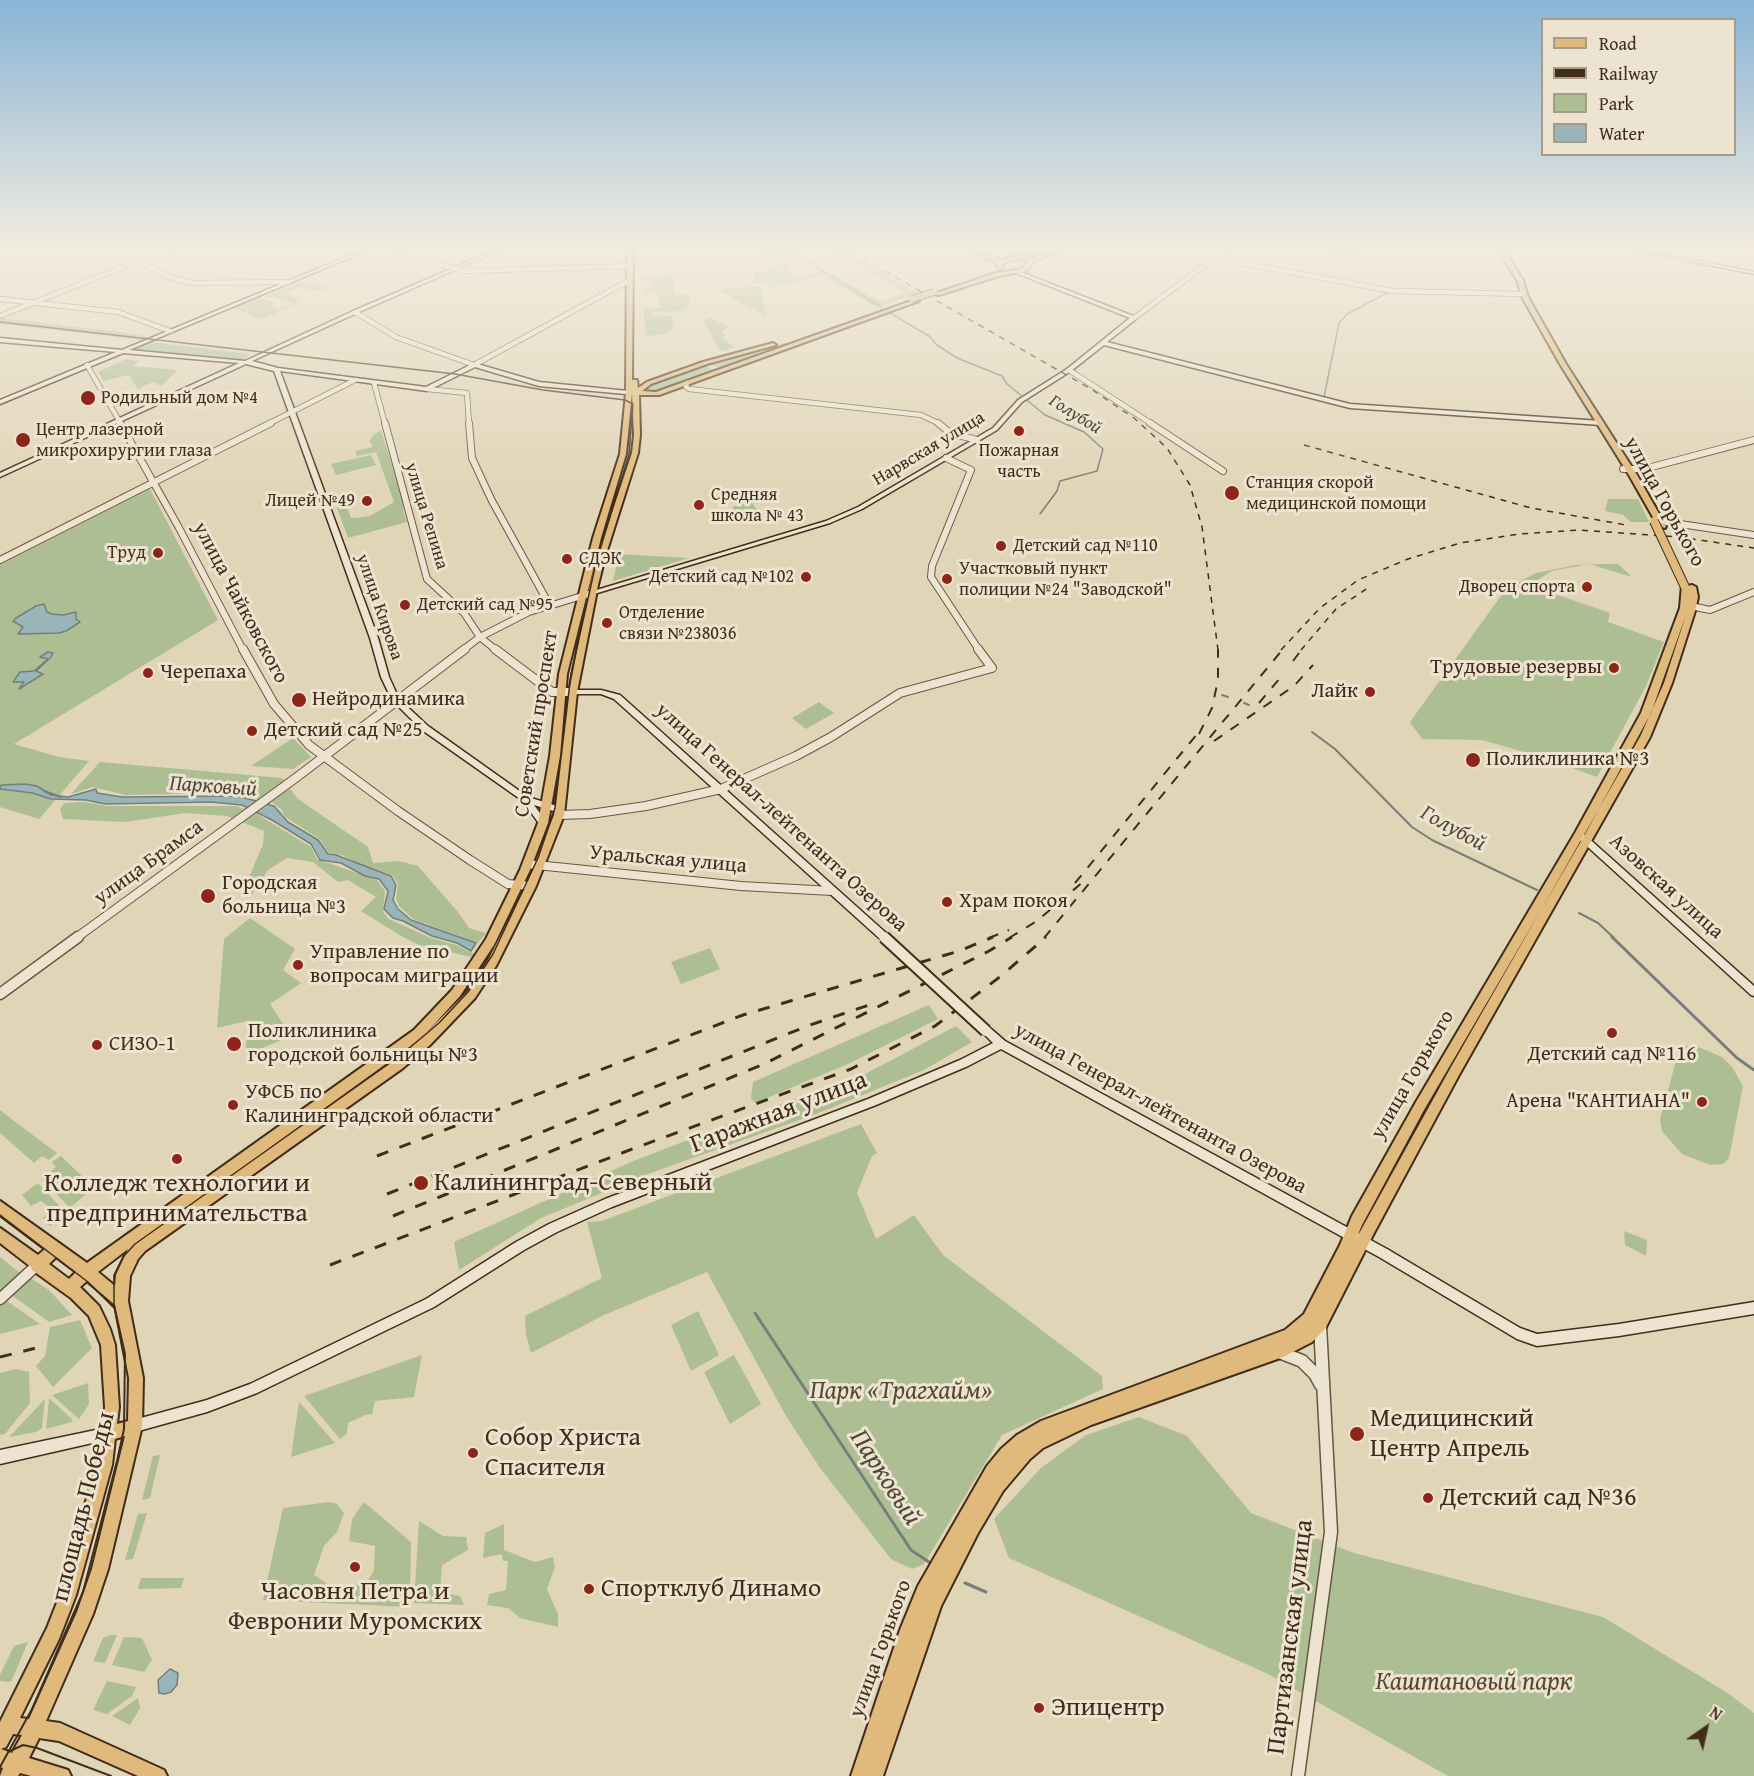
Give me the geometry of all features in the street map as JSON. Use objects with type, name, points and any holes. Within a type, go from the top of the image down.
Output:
[{"type":"main road","points":[[0,475],[316,330]]},
{"type":"main road","name":"Советский проспект","points":[[73,1290],[86,1272],[418,1034],[449,1002],[467,978],[524,886],[539,866],[559,812],[573,692],[592,593],[601,557],[635,453],[637,404],[632,393],[631,330]]},
{"type":"main road","name":"Советский проспект","points":[[122,1301],[123,1275],[133,1254],[140,1246],[399,1064],[471,995],[492,963],[524,886],[527,864],[547,806],[555,756],[561,692],[580,597],[622,454],[636,379],[636,330]]},
{"type":"main road","points":[[632,393],[652,382],[705,363],[824,330]]},
{"type":"main road","points":[[637,404],[657,394],[833,330]]},
{"type":"main road","name":"Нарвская улица","points":[[592,593],[828,522],[868,504],[995,429],[1025,399],[1069,370],[1120,330]]},
{"type":"main road","name":"улица Горького","points":[[860,1776],[908,1630],[924,1592],[992,1471],[1006,1454],[1022,1440],[1047,1425],[1237,1356],[1296,1330],[1309,1318],[1583,837],[1656,714],[1689,604],[1689,587],[1657,521],[1627,469],[1559,366],[1540,330]]},
{"type":"main road","points":[[0,402],[170,331]]},
{"type":"main road","points":[[0,341],[244,363],[276,371],[427,389],[474,365],[539,384],[657,394]]},
{"type":"main road","points":[[1104,343],[1344,405],[1598,423]]},
{"type":"main road","points":[[705,363],[719,372]]},
{"type":"main road","name":"улица Кирова","points":[[276,371],[374,639],[385,677],[396,700],[425,728],[525,799],[559,812]]},
{"type":"main road","points":[[636,379],[652,382]]},
{"type":"main road","name":"улица Генерал-лейтенанта Озерова","points":[[573,692],[601,692],[616,697],[721,789],[1000,1044],[1356,1239],[1517,1333],[1537,1340],[1620,1330],[1754,1308]]},
{"type":"main road","points":[[525,799],[540,800],[549,793]]},
{"type":"main road","points":[[525,799],[543,823]]},
{"type":"main road","name":"Азовская улица","points":[[1583,837],[1754,992]]},
{"type":"main road","name":"Гаражная улица","points":[[135,1426],[207,1406],[254,1389],[430,1303],[520,1246],[553,1228],[618,1199],[872,1102],[964,1064],[1000,1044]]},
{"type":"main road","points":[[0,1207],[122,1301]]},
{"type":"main road","name":"площадь Победы","points":[[0,1235],[73,1290],[94,1311],[105,1334],[111,1386],[110,1433],[104,1465],[68,1595],[53,1633],[0,1742]]},
{"type":"main road","name":"улица Горького","points":[[874,1776],[934,1603],[972,1527],[1011,1468],[1038,1443],[1088,1419],[1278,1352],[1307,1337],[1320,1324],[1356,1239]]},
{"type":"main road","points":[[37,1265],[55,1249]]},
{"type":"main road","name":"площадь Победы","points":[[8,1765],[35,1727],[89,1603],[114,1516],[135,1426],[136,1378],[122,1301]]},
{"type":"main road","points":[[0,1457],[135,1426]]},
{"type":"main road","points":[[9,1725],[60,1732],[158,1776]]},
{"type":"main road","points":[[8,1765],[62,1776]]},
{"type":"street","points":[[384,330],[396,337],[474,365],[537,330]]},
{"type":"street","name":"улица Чайковского","points":[[87,365],[274,704],[295,731],[309,745],[405,816],[470,860],[501,880],[524,886]]},
{"type":"street","points":[[1069,370],[1223,471]]},
{"type":"street","points":[[0,560],[355,380]]},
{"type":"street","name":"улица Репина","points":[[374,383],[427,579],[464,613],[480,637],[543,687],[552,692],[573,692]]},
{"type":"street","points":[[687,383],[686,387],[689,389],[931,418],[950,433],[977,440]]},
{"type":"street","points":[[427,389],[467,393],[472,458],[490,500],[550,606]]},
{"type":"street","points":[[1627,469],[1644,469],[1754,441]]},
{"type":"street","points":[[559,812],[598,813],[646,806],[721,789],[770,769],[831,737],[893,696],[931,682],[992,668],[939,592],[930,572],[971,470],[946,458]]},
{"type":"street","points":[[1657,521],[1754,535]]},
{"type":"street","points":[[1689,604],[1713,608],[1754,592]]},
{"type":"street","name":"улица Брамса","points":[[0,994],[286,786],[480,637],[519,616],[592,593]]},
{"type":"street","name":"Уральская улица","points":[[527,864],[756,887],[832,891]]},
{"type":"street","points":[[806,889],[818,878]]},
{"type":"street","points":[[0,1299],[37,1265]]},
{"type":"street","name":"Партизанская улица","points":[[1299,1770],[1331,1532],[1320,1324]]},
{"type":"street","points":[[1278,1352],[1302,1361],[1315,1374],[1322,1386]]},
{"type":"green space","points":[[52,330],[102,330],[149,337],[142,340]]},
{"type":"green space","points":[[645,330],[672,330],[665,334],[646,336]]},
{"type":"green space","points":[[709,330],[723,330],[721,331],[725,335],[722,338],[735,347],[720,350]]},
{"type":"green space","points":[[150,342],[251,354],[242,360],[133,350]]},
{"type":"green space","points":[[795,342],[722,368],[711,365],[712,362]]},
{"type":"green space","points":[[126,359],[139,361],[133,366],[178,370],[161,386],[153,382],[138,389],[129,375],[103,381],[98,372]]},
{"type":"green space","points":[[704,365],[714,370],[654,392],[649,393],[646,388],[654,382]]},
{"type":"green space","points":[[381,430],[404,504],[403,511],[407,522],[348,538],[337,508],[345,503],[351,518],[356,518],[370,516],[394,502],[376,452],[357,456],[355,451],[373,447],[369,441]]},
{"type":"green space","points":[[371,455],[376,465],[336,475],[331,464]]},
{"type":"green space","points":[[149,487],[218,620],[14,744],[59,757],[89,761],[39,819],[0,807],[0,562]]},
{"type":"green space","points":[[1608,499],[1638,499],[1649,522],[1631,522],[1623,515],[1605,511]]},
{"type":"green space","points":[[751,502],[764,518],[745,523],[732,507]]},
{"type":"green space","points":[[619,554],[689,558],[613,581]]},
{"type":"green space","points":[[1590,564],[1618,564],[1632,577]]},
{"type":"green space","points":[[1586,565],[1552,571],[1529,585],[1610,613],[1608,622],[1664,642],[1646,686],[1597,777],[1542,757],[1482,740],[1422,739],[1410,722],[1506,589],[1536,573]]},
{"type":"green space","points":[[819,702],[834,713],[806,729],[792,718]]},
{"type":"green space","points":[[293,738],[311,757],[293,769],[251,766]]},
{"type":"green space","points":[[100,762],[282,778],[298,799],[368,847],[373,863],[399,861],[418,866],[469,928],[486,933],[478,943],[413,919],[399,906],[396,899],[398,884],[392,875],[359,864],[342,855],[329,853],[319,839],[284,816],[282,810],[272,802],[257,814],[311,847],[317,859],[377,880],[385,891],[383,912],[389,919],[474,954],[471,957],[419,945],[403,937],[361,911],[376,897],[348,880],[338,882],[313,862],[287,858],[268,870],[252,895],[243,892],[263,844],[264,831],[227,816],[185,813],[125,822],[63,819],[60,809],[64,803],[85,802],[106,806],[237,806],[243,809],[258,798],[226,793],[125,795],[93,787],[71,794]]},
{"type":"green space","points":[[250,918],[295,949],[283,970],[301,983],[270,1004],[291,1036],[246,1055],[247,1021],[217,1028],[224,939]]},
{"type":"green space","points":[[710,948],[720,969],[681,984],[671,962]]},
{"type":"green space","points":[[929,1005],[938,1019],[848,1064],[755,1103],[751,1098],[753,1082]]},
{"type":"green space","points":[[956,1026],[972,1042],[924,1070],[816,1114],[648,1174],[541,1218],[459,1270],[454,1242],[631,1162],[791,1100],[850,1082]]},
{"type":"green space","name":"Арена \"КАНТИАНА\"","points":[[1686,1046],[1696,1046],[1722,1057],[1732,1067],[1743,1086],[1729,1158],[1723,1164],[1710,1165],[1682,1154],[1662,1131],[1660,1119],[1679,1050]]},
{"type":"green space","points":[[0,1110],[57,1153],[49,1160],[42,1156],[34,1163],[0,1133]]},
{"type":"green space","name":"Парк «Трагхайм»","points":[[861,1124],[877,1153],[872,1156],[857,1193],[876,1239],[914,1215],[943,1255],[1102,1376],[1103,1389],[1002,1435],[924,1564],[912,1569],[891,1559],[820,1468],[786,1416],[707,1272],[604,1315],[531,1353],[526,1335],[525,1316],[602,1278],[587,1222],[602,1221]]},
{"type":"green space","points":[[61,1156],[87,1181],[89,1187],[86,1194],[70,1208],[42,1179],[56,1167],[52,1162]]},
{"type":"green space","points":[[38,1183],[66,1213],[50,1226],[43,1218],[52,1209],[41,1201],[31,1206],[22,1195]]},
{"type":"green space","points":[[1624,1231],[1647,1240],[1646,1256],[1625,1245]]},
{"type":"green space","points":[[0,1257],[20,1273],[0,1292]]},
{"type":"green space","points":[[29,1277],[49,1290],[72,1315],[49,1322],[10,1294]]},
{"type":"green space","points":[[4,1299],[40,1324],[0,1334],[0,1303]]},
{"type":"green space","points":[[698,1311],[719,1355],[691,1371],[671,1325]]},
{"type":"green space","points":[[80,1320],[92,1348],[53,1387],[36,1366],[45,1356],[50,1327]]},
{"type":"green space","points":[[422,1355],[414,1397],[375,1401],[372,1414],[348,1423],[347,1433],[340,1439],[304,1396]]},
{"type":"green space","points":[[734,1355],[761,1404],[730,1424],[704,1372]]},
{"type":"green space","points":[[16,1369],[29,1372],[30,1403],[5,1434],[0,1435],[0,1373]]},
{"type":"green space","points":[[88,1383],[89,1404],[79,1419],[52,1395]]},
{"type":"green space","points":[[49,1398],[72,1419],[72,1422],[46,1429]]},
{"type":"green space","points":[[45,1399],[42,1428],[36,1432],[9,1437]]},
{"type":"green space","points":[[299,1402],[335,1443],[291,1457]]},
{"type":"green space","name":"Каштановый парк","points":[[1139,1417],[1187,1436],[1251,1513],[1354,1553],[1603,1617],[1729,1694],[1754,1713],[1754,1776],[1448,1776],[1268,1674],[1009,1558],[994,1519],[1041,1468],[1086,1435]]},
{"type":"green space","points":[[160,1455],[150,1498],[142,1500],[153,1456]]},
{"type":"green space","points":[[329,1502],[337,1504],[344,1513],[337,1532],[324,1546],[314,1575],[332,1587],[366,1584],[374,1570],[375,1546],[349,1541],[352,1519],[364,1502],[411,1542],[410,1597],[407,1607],[263,1600],[283,1508]]},
{"type":"green space","points":[[147,1513],[133,1559],[125,1560],[138,1514]]},
{"type":"green space","points":[[419,1521],[443,1536],[466,1537],[468,1550],[442,1565],[440,1593],[460,1596],[464,1605],[414,1603]]},
{"type":"green space","points":[[504,1524],[504,1550],[535,1562],[553,1557],[555,1567],[547,1589],[558,1614],[558,1627],[520,1618],[508,1608],[487,1605],[489,1594],[506,1590],[508,1561],[503,1561],[502,1554],[483,1558],[485,1533]]},
{"type":"green space","points":[[141,1578],[184,1578],[181,1588],[138,1589]]},
{"type":"green space","points":[[117,1635],[105,1663],[93,1661],[103,1638]]},
{"type":"green space","points":[[124,1637],[142,1638],[152,1660],[144,1672],[112,1665]]},
{"type":"green space","points":[[28,1642],[11,1682],[0,1681],[0,1675],[14,1646]]},
{"type":"green space","points":[[107,1681],[136,1687],[132,1696],[107,1714],[93,1710]]},
{"type":"green space","points":[[138,1698],[140,1708],[130,1725],[112,1716]]},
{"type":"water","points":[[44,604],[47,612],[52,614],[63,615],[76,612],[76,619],[80,622],[59,633],[18,634],[23,627],[13,621],[36,606]]},
{"type":"water","points":[[48,652],[53,653],[51,657],[36,671],[43,674],[19,689],[24,682],[13,682],[20,672],[34,671],[48,659],[40,657]]},
{"type":"water","points":[[1,785],[37,786],[51,795],[68,797],[96,789],[97,793],[122,797],[238,796],[274,806],[288,822],[318,840],[328,854],[391,876],[396,885],[393,900],[398,909],[411,920],[476,943],[471,951],[457,943],[432,936],[393,918],[384,909],[388,891],[379,879],[365,876],[341,863],[320,860],[311,844],[242,805],[211,802],[105,804],[86,800],[51,799],[33,793],[0,789]]},
{"type":"water","points":[[170,1669],[178,1673],[177,1685],[171,1692],[159,1693],[158,1680]]},
{"type":"waterway","name":"Голубой","points":[[919,330],[957,358],[1002,376],[1007,384],[1045,415],[1084,432],[1103,449],[1097,471],[1060,481],[1057,491],[1040,514]]},
{"type":"waterway","points":[[1324,397],[1338,330]]},
{"type":"waterway","name":"Голубой","points":[[1222,695],[1228,697]]},
{"type":"waterway","name":"Голубой","points":[[1244,703],[1249,705]]},
{"type":"waterway","name":"Голубой","points":[[1312,732],[1335,749],[1412,827],[1432,840],[1537,890]]},
{"type":"waterway","name":"Парковый","points":[[44,791],[61,797]]},
{"type":"waterway","name":"Голубой","points":[[1579,913],[1598,923],[1614,938]]},
{"type":"waterway","name":"Голубой","points":[[1612,937],[1737,1058],[1754,1070]]},
{"type":"waterway","name":"Парковый","points":[[755,1313],[911,1550],[932,1564]]},
{"type":"waterway","name":"Парковый","points":[[965,1583],[986,1592]]},
{"type":"tram line","points":[[69,330],[455,374],[543,390],[625,400],[633,404],[629,454],[596,563],[571,674],[555,808],[538,858],[493,954],[468,992],[439,1023],[401,1055],[135,1244],[123,1257],[114,1275],[114,1305]]},
{"type":"tram line","points":[[0,1215],[88,1282],[113,1307]]},
{"type":"tram line","points":[[112,1305],[114,1307],[114,1305]]},
{"type":"tram line","points":[[8,1752],[32,1709],[83,1592],[117,1461],[124,1429],[125,1354],[114,1305]]},
{"type":"tram line","points":[[8,1752],[23,1745],[37,1748],[111,1776]]},
{"type":"tram line","points":[[0,1767],[8,1752]]},
{"type":"railway","points":[[988,330],[1091,389],[1134,418],[1167,448],[1190,485],[1202,527],[1218,650]]},
{"type":"railway","points":[[1304,445],[1531,508],[1626,525]]},
{"type":"railway","points":[[1281,650],[1320,608],[1358,580],[1408,559],[1460,543],[1519,534],[1579,530],[1679,537],[1754,548]]},
{"type":"railway","points":[[1301,650],[1336,609],[1368,588]]},
{"type":"railway","points":[[1044,938],[1283,649]]},
{"type":"railway","points":[[1293,661],[1302,649]]},
{"type":"railway","points":[[1202,728],[1212,708],[1218,680],[1218,650]]},
{"type":"railway","points":[[1214,741],[1294,686],[1313,665]]},
{"type":"railway","points":[[1259,703],[1280,678]]},
{"type":"railway","points":[[1075,883],[1202,728]]},
{"type":"railway","points":[[1199,734],[1202,728]]},
{"type":"railway","points":[[1009,938],[1037,921],[1084,881]]},
{"type":"railway","points":[[989,938],[1009,930]]},
{"type":"railway","points":[[377,1156],[743,1015],[959,951],[993,937]]},
{"type":"railway","points":[[393,1216],[764,1064],[989,951],[1012,937]]},
{"type":"railway","points":[[330,1265],[635,1148],[851,1069],[935,1026],[1001,976],[1046,937]]},
{"type":"railway","points":[[387,1194],[810,1025],[869,1005]]},
{"type":"railway","points":[[0,1357],[44,1346]]},
{"type":"place","name":"Родильный дом №4","points":[[88,398]]},
{"type":"place","name":"Пожарная часть","points":[[1019,431]]},
{"type":"place","name":"Центр лазерной микрохирургии глаза","points":[[23,440]]},
{"type":"place","name":"Станция скорой медицинской помощи","points":[[1232,493]]},
{"type":"place","name":"Лицей №49","points":[[367,501]]},
{"type":"place","name":"Средняя школа № 43","points":[[699,505]]},
{"type":"place","name":"Детский сад №110","points":[[1001,546]]},
{"type":"place","name":"Труд","points":[[158,553]]},
{"type":"place","name":"СДЭК","points":[[567,559]]},
{"type":"place","name":"Детский сад №102","points":[[806,577]]},
{"type":"place","name":"Участковый пункт полиции №24 \"Заводской\"","points":[[947,579]]},
{"type":"place","name":"Дворец спорта","points":[[1587,587]]},
{"type":"place","name":"Детский сад №95","points":[[405,605]]},
{"type":"place","name":"Отделение связи №238036","points":[[607,623]]},
{"type":"place","name":"Трудовые резервы","points":[[1614,668]]},
{"type":"place","name":"Черепаха","points":[[148,673]]},
{"type":"place","name":"Лайк","points":[[1370,692]]},
{"type":"place","name":"Нейродинамика","points":[[299,700]]},
{"type":"place","name":"Детский сад №25","points":[[252,731]]},
{"type":"place","name":"Поликлиника №3","points":[[1473,760]]},
{"type":"place","name":"Городская больница №3","points":[[208,896]]},
{"type":"place","name":"Храм покоя","points":[[947,902]]},
{"type":"place","name":"Управление по вопросам миграции","points":[[298,965]]},
{"type":"place","name":"Детский сад №116","points":[[1612,1033]]},
{"type":"place","name":"Поликлиника городской больницы №3","points":[[234,1044]]},
{"type":"place","name":"СИЗО-1","points":[[97,1045]]},
{"type":"place","name":"Арена \"КАНТИАНА\"","points":[[1702,1102]]},
{"type":"place","name":"УФСБ по Калининградской области","points":[[233,1105]]},
{"type":"place","name":"Колледж технологии и предпринимательства","points":[[177,1159]]},
{"type":"place","name":"Калининград-Северный","points":[[421,1183]]},
{"type":"place","name":"Медицинский Центр Апрель","points":[[1357,1434]]},
{"type":"place","name":"Собор Христа Спасителя","points":[[473,1453]]},
{"type":"place","name":"Детский сад №36","points":[[1428,1498]]},
{"type":"place","name":"Часовня Петра и Февронии Муромских","points":[[355,1567]]},
{"type":"place","name":"Спортклуб Динамо","points":[[589,1589]]},
{"type":"place","name":"Эпицентр","points":[[1039,1708]]}]
